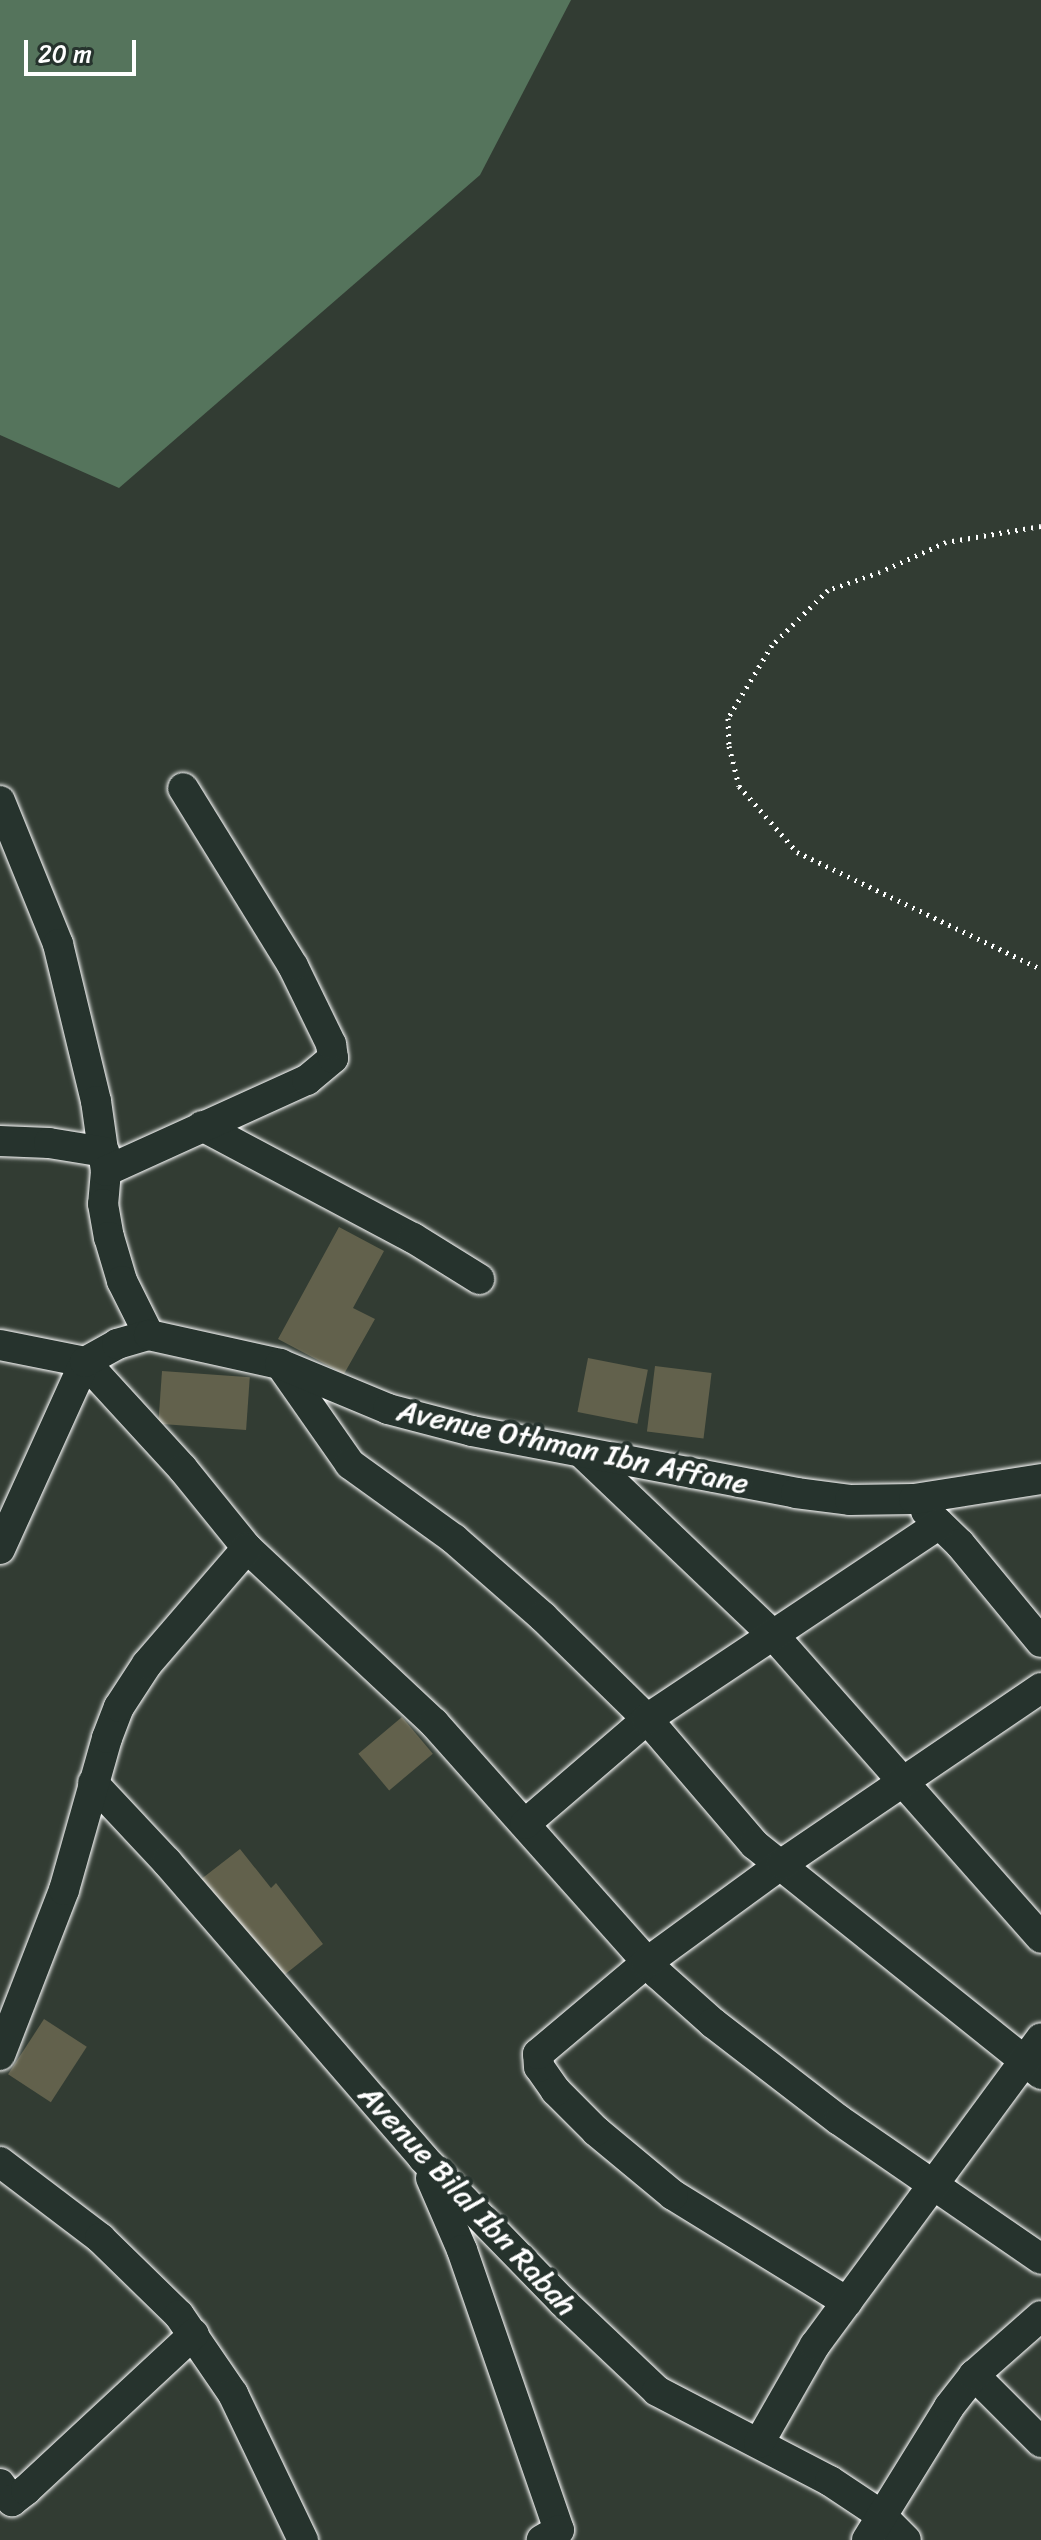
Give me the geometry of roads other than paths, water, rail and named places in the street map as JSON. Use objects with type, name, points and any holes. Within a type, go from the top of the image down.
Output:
[{"type":"street","points":[[0,1141],[49,1143],[105,1162],[202,1126],[307,1080],[330,1064],[334,1051],[293,966],[183,788]]},
{"type":"street","points":[[0,801],[58,944],[89,1065],[105,1162],[103,1204],[109,1237],[122,1281],[149,1335],[117,1344],[85,1362],[0,1549]]},
{"type":"street","points":[[202,1126],[400,1231],[479,1279]]},
{"type":"street","name":"Avenue Othman Ibn Affane","points":[[149,1335],[280,1364],[388,1409],[472,1431],[796,1493],[850,1500],[914,1499],[1041,1479]]},
{"type":"street","points":[[0,1345],[85,1362],[183,1469],[247,1548],[407,1695],[646,1963],[713,2023],[826,2110],[1041,2259]]},
{"type":"street","points":[[280,1364],[350,1464],[454,1539],[543,1617],[647,1719],[754,1844],[1035,2057],[932,2182],[815,2345],[759,2443]]},
{"type":"street","points":[[580,1451],[676,1539],[774,1636],[1041,1938]]},
{"type":"street","points":[[914,1499],[1041,1642]]},
{"type":"street","points":[[525,1824],[647,1719],[939,1524]]},
{"type":"street","points":[[0,2055],[64,1890],[93,1783],[119,1707],[147,1664],[247,1548]]},
{"type":"street","points":[[847,2302],[673,2195],[596,2131],[556,2091],[539,2067],[538,2054],[646,1963],[782,1864],[1041,1688]]},
{"type":"street","name":"Avenue Bilal Ibn Rabah","points":[[93,1783],[167,1862],[423,2158],[485,2225],[657,2391],[734,2434],[759,2443],[830,2481],[874,2527],[906,2540]]},
{"type":"street","points":[[423,2158],[462,2250],[557,2537]]},
{"type":"street","points":[[0,2162],[100,2238],[145,2278],[194,2334],[233,2394],[303,2540]]},
{"type":"street","points":[[874,2527],[949,2407],[974,2375],[1041,2316]]},
{"type":"street","points":[[0,2484],[12,2501],[194,2334]]},
{"type":"street","points":[[974,2375],[1041,2442]]}]
